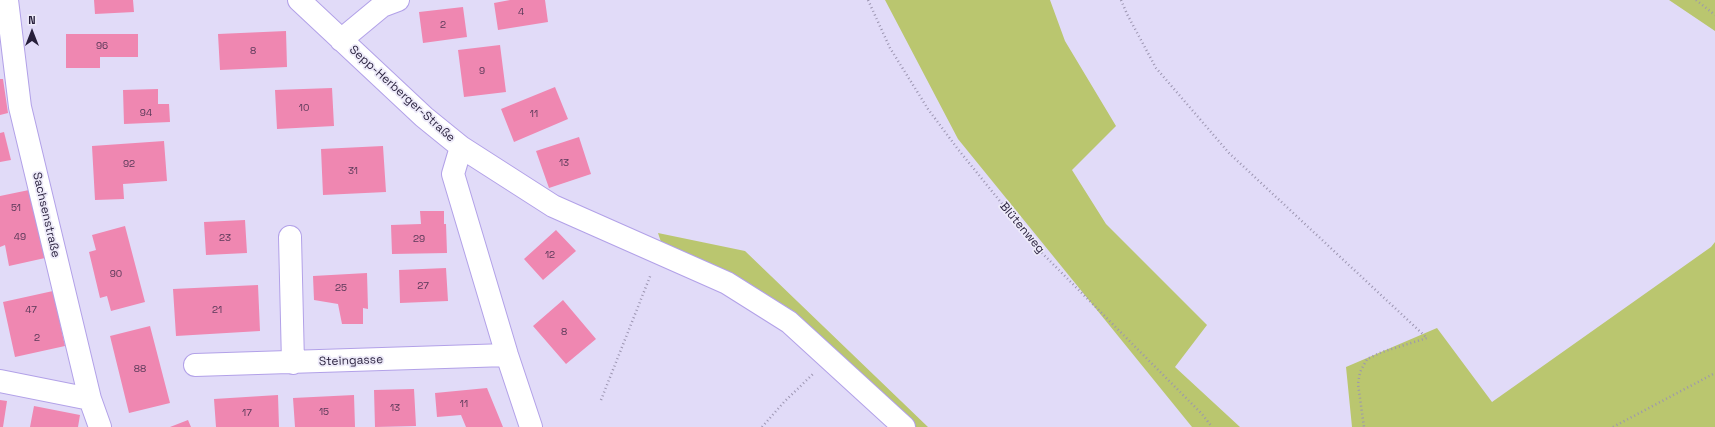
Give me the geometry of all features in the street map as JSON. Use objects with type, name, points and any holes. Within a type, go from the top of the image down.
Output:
[{"type":"street","name":"Sachsenstraße","points":[[7,0],[20,107],[90,399],[100,427]]},
{"type":"street","name":"Sepp-Herberger-Straße","points":[[299,0],[424,117],[461,147],[553,206],[727,283],[789,322],[904,427]]},
{"type":"street","points":[[341,40],[382,6],[398,0]]},
{"type":"street","points":[[461,147],[453,174],[531,427]]},
{"type":"street","points":[[290,237],[293,363]]},
{"type":"street","name":"Steingasse","points":[[195,365],[508,355]]},
{"type":"street","points":[[0,381],[90,399]]},
{"type":"path","name":"Blütenweg","points":[[868,0],[890,48],[928,109],[957,148],[1041,252],[1202,414],[1212,427]]},
{"type":"path","points":[[1121,0],[1156,68],[1229,153],[1427,338],[1382,352],[1367,359],[1360,372],[1358,384],[1364,427]]},
{"type":"path","points":[[1696,0],[1715,15]]},
{"type":"path","points":[[601,400],[660,254]]},
{"type":"path","points":[[762,427],[784,402],[829,358]]},
{"type":"path","points":[[1613,427],[1715,373]]},
{"type":"green space","points":[[885,0],[1050,0],[1065,41],[1116,126],[1072,170],[1106,224],[1207,325],[1175,367],[1240,427],[1192,427],[958,139]]},
{"type":"green space","points":[[1669,0],[1715,0],[1715,31]]},
{"type":"green space","points":[[658,233],[745,251],[928,427],[916,427],[795,312],[731,273],[661,242]]},
{"type":"green space","points":[[1715,242],[1715,427],[1352,427],[1346,367],[1437,328],[1492,402],[1711,247]]},
{"type":"building","points":[[94,0],[133,0],[134,12],[95,14]]},
{"type":"building","points":[[510,0],[545,0],[548,22],[498,30],[494,3]]},
{"type":"building","points":[[463,7],[467,37],[423,43],[419,12]]},
{"type":"building","points":[[286,31],[287,67],[220,70],[218,34]]},
{"type":"building","points":[[66,34],[138,34],[138,57],[100,57],[100,68],[66,68]]},
{"type":"building","points":[[500,45],[506,92],[464,97],[458,50]]},
{"type":"building","points":[[0,79],[3,79],[8,113],[0,115]]},
{"type":"building","points":[[555,87],[568,119],[514,142],[501,109]]},
{"type":"building","points":[[332,88],[334,126],[277,129],[275,90]]},
{"type":"building","points":[[158,89],[158,104],[169,104],[170,122],[124,124],[123,90]]},
{"type":"building","points":[[4,132],[11,160],[0,162],[0,133]]},
{"type":"building","points":[[579,137],[591,174],[549,188],[536,151]]},
{"type":"building","points":[[164,141],[167,181],[123,184],[124,199],[95,200],[92,146]]},
{"type":"building","points":[[383,146],[386,192],[323,195],[321,149]]},
{"type":"building","points":[[29,190],[45,258],[9,266],[5,245],[0,247],[0,196]]},
{"type":"building","points":[[420,211],[444,211],[447,253],[392,254],[391,225],[421,224]]},
{"type":"building","points":[[245,220],[247,253],[206,255],[204,222]]},
{"type":"building","points":[[125,226],[145,302],[111,311],[107,296],[100,298],[89,252],[96,250],[92,235]]},
{"type":"building","points":[[556,230],[576,251],[543,280],[524,259]]},
{"type":"building","points":[[446,268],[448,301],[400,303],[399,270]]},
{"type":"building","points":[[367,273],[368,309],[363,308],[363,324],[342,324],[338,304],[314,300],[313,276]]},
{"type":"building","points":[[258,285],[260,331],[176,336],[173,289]]},
{"type":"building","points":[[53,291],[65,346],[15,357],[3,302]]},
{"type":"building","points":[[563,300],[596,339],[566,364],[533,326]]},
{"type":"building","points":[[150,326],[170,403],[129,413],[110,336]]},
{"type":"building","points":[[487,388],[503,427],[466,427],[461,415],[437,417],[435,393]]},
{"type":"building","points":[[414,389],[416,426],[375,427],[374,390]]},
{"type":"building","points":[[278,395],[279,427],[216,427],[214,399]]},
{"type":"building","points":[[354,395],[355,427],[295,427],[293,398]]},
{"type":"building","points":[[0,400],[7,401],[3,427],[0,427]]},
{"type":"building","points":[[34,406],[80,415],[78,427],[30,427]]},
{"type":"building","points":[[188,420],[191,427],[170,427]]}]
